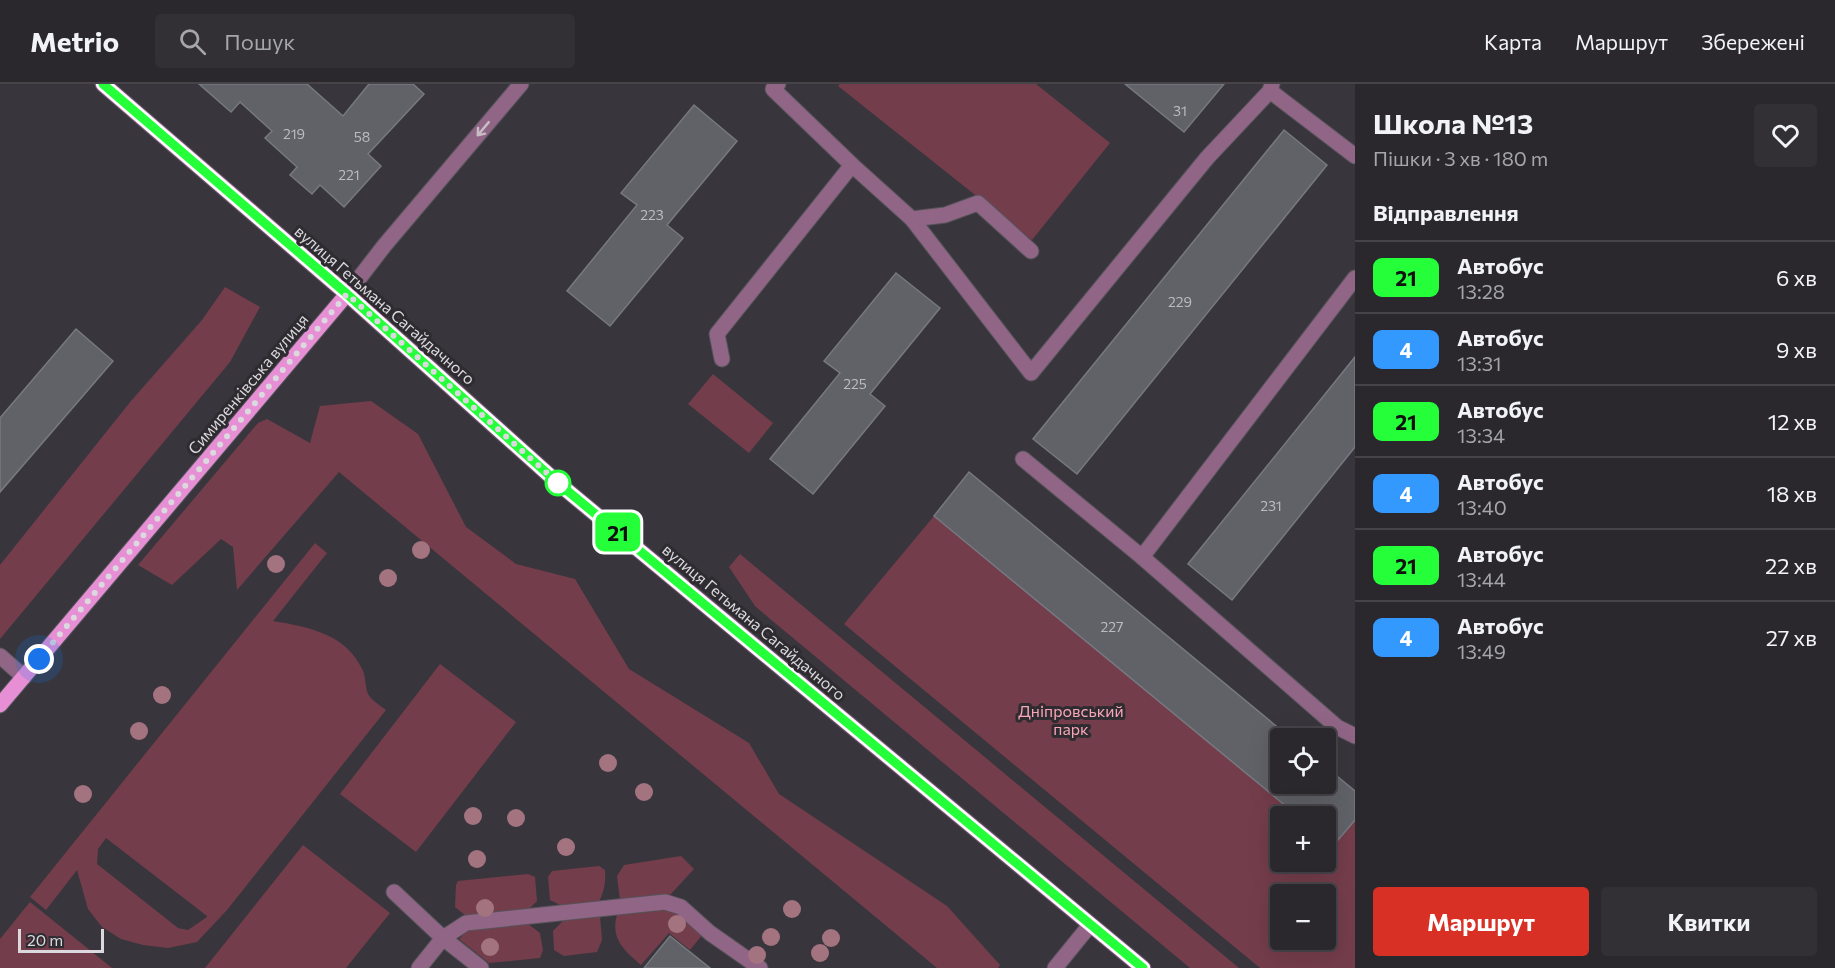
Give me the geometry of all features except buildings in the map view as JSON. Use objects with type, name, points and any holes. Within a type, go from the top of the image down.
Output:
[{"type":"main road","name":"вулиця Гетьмана Сагайдачного","points":[[103,84],[347,294],[558,483],[1143,968]]},
{"type":"main road","name":"Симиренківська вулиця","points":[[0,705],[347,294]]},
{"type":"street","name":"Симиренківська вулиця","points":[[347,294],[384,246],[521,84]]},
{"type":"street","points":[[778,84],[773,89],[912,219],[1031,373],[1207,158],[1271,88],[1355,156]]},
{"type":"street","points":[[722,359],[717,334],[852,165]]},
{"type":"street","points":[[912,219],[945,215],[978,202],[1031,251]]},
{"type":"street","points":[[1142,557],[1355,278]]},
{"type":"street","points":[[1023,459],[1142,557],[1337,727],[1355,736]]},
{"type":"street","points":[[0,657],[24,677]]},
{"type":"street","points":[[394,892],[443,938],[482,968]]},
{"type":"street","points":[[419,968],[443,938],[466,923],[665,902],[681,907],[710,933],[760,968]]},
{"type":"street","points":[[1055,968],[1090,925]]},
{"type":"green space","points":[[840,84],[1036,84],[1110,143],[1032,240],[838,86]]},
{"type":"green space","points":[[225,287],[260,307],[230,362],[0,639],[0,565],[131,401],[202,320]]},
{"type":"green space","points":[[713,374],[773,423],[749,453],[688,404]]},
{"type":"green space","points":[[371,401],[418,434],[466,527],[516,564],[575,579],[629,669],[749,743],[779,794],[947,906],[1000,965],[998,968],[937,968],[339,472],[237,590],[233,547],[221,539],[172,585],[138,565],[258,423],[267,419],[310,443],[320,406]]},
{"type":"green space","name":"Дніпровський парк","points":[[934,516],[1286,806],[1270,806],[1270,872],[1336,872],[1336,843],[1355,820],[1355,968],[1260,968],[844,624]]},
{"type":"green space","points":[[315,543],[327,553],[273,621],[326,634],[347,648],[363,671],[368,694],[386,710],[227,910],[197,942],[168,948],[121,939],[102,927],[88,909],[77,870],[46,910],[30,897]],"holes":[[[106,838],[207,916],[188,930],[178,928],[97,864],[98,849]]]},
{"type":"green space","points":[[740,554],[1239,968],[1190,968],[755,606],[729,567]]},
{"type":"green space","points":[[440,664],[516,722],[416,852],[340,794]]},
{"type":"green space","points":[[303,845],[390,913],[346,968],[205,968]]},
{"type":"green space","points":[[681,856],[694,869],[670,895],[620,900],[617,876],[624,865]]},
{"type":"green space","points":[[599,866],[605,870],[605,879],[598,903],[562,906],[550,900],[548,877],[552,871]]},
{"type":"green space","points":[[528,874],[535,877],[537,901],[528,910],[466,916],[455,907],[458,881]]},
{"type":"green space","points":[[30,902],[112,968],[0,968],[0,939]]},
{"type":"green space","points":[[667,910],[677,913],[703,934],[690,950],[669,933],[641,965],[617,938],[615,923],[617,915]]},
{"type":"green space","points":[[600,916],[602,940],[597,952],[564,956],[554,950],[553,931],[565,919]]},
{"type":"green space","points":[[527,923],[540,933],[543,950],[540,958],[489,963],[459,939],[468,930]]},
{"type":"bus line","name":"21","points":[[103,84],[347,294],[558,483],[1143,968]]},
{"type":"route","points":[[39,659],[347,294],[558,483]]}]
